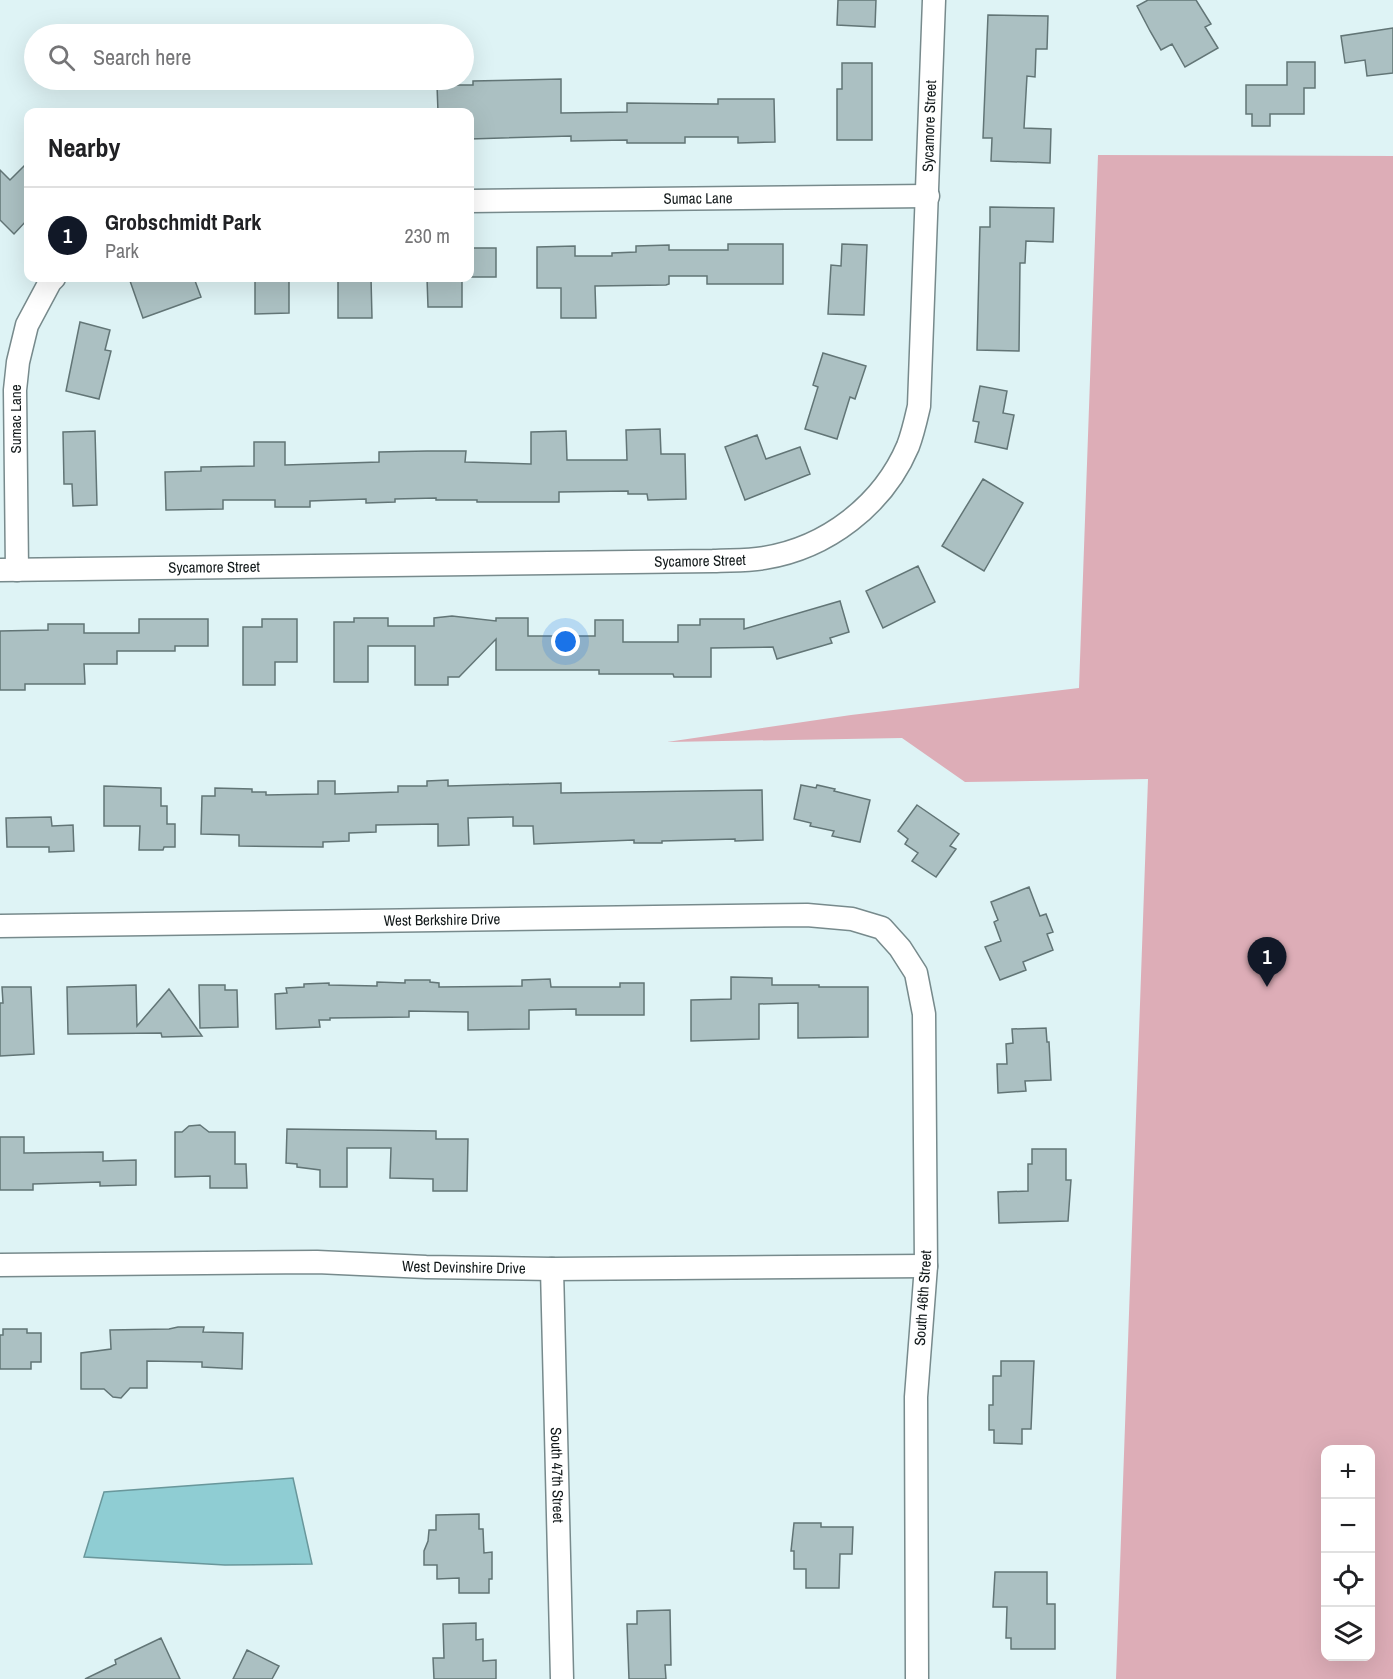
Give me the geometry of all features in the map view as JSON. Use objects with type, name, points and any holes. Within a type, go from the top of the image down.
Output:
[{"type":"street","name":"Sycamore Street","points":[[9,570],[713,561],[764,558],[803,547],[847,525],[871,502],[891,477],[908,446],[919,406],[934,0]]},
{"type":"street","name":"Sumac Lane","points":[[474,201],[928,196]]},
{"type":"street","name":"Sumac Lane","points":[[9,570],[18,362],[27,325],[50,282]]},
{"type":"street","name":"West Berkshire Drive","points":[[0,926],[807,915],[852,919],[882,928]]},
{"type":"street","name":"South 46th Street","points":[[882,928],[900,948],[916,974],[924,1014],[926,1266],[916,1397],[917,1679]]},
{"type":"street","name":"West Devinshire Drive","points":[[0,1265],[317,1262],[552,1269],[926,1266]]},
{"type":"street","name":"South 47th Street","points":[[552,1269],[562,1679]]},
{"type":"shaded area","points":[[1098,155],[1393,156],[1393,1679],[1116,1679],[1148,779],[965,782],[902,738],[667,742],[851,715],[1079,688]]},
{"type":"water","points":[[293,1478],[312,1564],[225,1565],[84,1557],[104,1492]]},
{"type":"building","points":[[838,0],[876,0],[875,27],[837,25]]},
{"type":"building","points":[[1148,0],[1196,0],[1211,24],[1205,27],[1218,48],[1185,67],[1172,44],[1161,50],[1150,31],[1137,6]]},
{"type":"building","points":[[988,15],[1048,16],[1047,49],[1036,49],[1035,77],[1027,76],[1024,128],[1051,129],[1050,163],[991,161],[992,138],[983,138]]},
{"type":"building","points":[[1393,28],[1393,73],[1367,76],[1365,60],[1345,63],[1341,36]]},
{"type":"building","points":[[1287,62],[1315,62],[1315,88],[1304,88],[1304,114],[1270,114],[1270,126],[1252,126],[1252,114],[1246,114],[1246,85],[1287,85]]},
{"type":"building","points":[[842,63],[872,63],[872,140],[837,140],[837,89],[842,89]]},
{"type":"building","points":[[561,79],[561,113],[627,112],[627,103],[718,104],[718,99],[774,99],[775,142],[738,143],[738,137],[685,137],[685,143],[627,143],[627,140],[571,141],[571,136],[474,139],[474,108],[438,108],[437,90],[474,90],[474,81]]},
{"type":"building","points":[[24,166],[24,223],[14,234],[0,220],[0,170],[10,180]]},
{"type":"building","points":[[990,207],[1054,208],[1053,242],[1026,241],[1025,263],[1020,263],[1019,351],[977,350],[980,227],[990,227]]},
{"type":"building","points":[[728,244],[783,244],[783,284],[707,284],[707,276],[669,276],[669,284],[666,285],[595,286],[596,318],[561,318],[561,288],[537,288],[537,247],[575,246],[575,256],[612,256],[612,253],[636,252],[636,246],[669,245],[669,250],[728,250]]},
{"type":"building","points":[[842,244],[867,245],[864,315],[828,314],[831,265],[841,266]]},
{"type":"building","points":[[474,248],[496,248],[496,277],[474,277]]},
{"type":"building","points":[[130,282],[195,282],[201,297],[143,318]]},
{"type":"building","points":[[255,282],[289,282],[289,313],[255,314]]},
{"type":"building","points":[[338,282],[371,282],[372,318],[338,318]]},
{"type":"building","points":[[427,282],[462,282],[462,307],[428,307]]},
{"type":"building","points":[[80,322],[110,330],[105,350],[111,351],[99,399],[66,391]]},
{"type":"building","points":[[823,353],[866,366],[855,399],[850,397],[837,439],[805,429],[818,387],[813,385]]},
{"type":"building","points":[[980,386],[1007,391],[1003,413],[1014,415],[1007,449],[975,442],[979,422],[973,421]]},
{"type":"building","points":[[660,429],[661,454],[685,454],[686,499],[648,500],[647,494],[628,494],[628,491],[559,492],[559,502],[477,502],[477,500],[436,500],[436,498],[395,499],[395,502],[366,503],[366,499],[310,501],[310,507],[275,507],[275,500],[223,500],[223,509],[166,510],[165,472],[201,471],[201,467],[254,466],[254,442],[285,442],[285,465],[379,462],[379,452],[427,451],[466,451],[465,462],[531,464],[531,432],[566,431],[567,460],[627,460],[626,430]]},
{"type":"building","points":[[95,431],[97,505],[73,506],[72,484],[64,484],[63,432]]},
{"type":"building","points":[[757,435],[766,459],[800,447],[810,474],[745,500],[725,447]]},
{"type":"building","points":[[983,479],[1023,503],[984,571],[942,546]]},
{"type":"building","points":[[918,566],[935,602],[883,628],[866,591]]},
{"type":"building","points":[[840,601],[849,632],[830,638],[832,643],[777,659],[773,647],[711,648],[711,677],[674,677],[673,674],[599,674],[599,670],[496,670],[496,639],[459,677],[448,677],[448,685],[415,685],[415,646],[368,646],[368,682],[334,682],[334,622],[354,622],[354,618],[388,618],[388,626],[434,626],[434,618],[452,616],[496,621],[496,618],[528,618],[528,636],[595,636],[595,620],[623,620],[623,642],[678,642],[678,625],[700,625],[700,619],[744,619],[744,629]]},
{"type":"building","points":[[139,619],[208,619],[208,646],[175,646],[175,651],[117,651],[117,664],[84,664],[85,684],[25,684],[25,690],[0,690],[0,631],[48,630],[48,624],[84,624],[84,633],[139,633]]},
{"type":"building","points":[[262,619],[297,619],[297,662],[275,662],[275,685],[243,685],[243,627],[262,627]]},
{"type":"building","points":[[448,780],[448,786],[561,783],[561,793],[762,790],[763,840],[634,843],[634,840],[534,844],[533,826],[513,826],[513,817],[468,818],[469,845],[438,846],[438,824],[376,825],[376,832],[349,833],[349,841],[323,842],[323,847],[239,846],[239,835],[201,834],[202,796],[215,796],[215,788],[252,789],[252,792],[266,792],[266,795],[318,794],[318,781],[335,781],[335,794],[398,792],[398,786],[427,786],[427,781]]},
{"type":"building","points":[[801,785],[816,788],[817,785],[870,800],[860,842],[832,836],[834,831],[810,826],[811,823],[794,819]]},
{"type":"building","points":[[104,786],[161,788],[161,806],[167,806],[167,824],[175,824],[175,847],[164,847],[163,850],[139,850],[140,826],[104,826]]},
{"type":"building","points":[[917,805],[959,834],[950,846],[956,849],[936,877],[912,861],[918,853],[905,844],[908,839],[898,831]]},
{"type":"building","points":[[51,817],[52,826],[73,825],[74,851],[49,852],[49,847],[7,847],[6,818]]},
{"type":"building","points":[[1029,887],[1040,916],[1046,914],[1053,932],[1047,934],[1053,950],[1023,962],[1026,970],[1000,980],[985,947],[1001,941],[994,922],[998,920],[991,902]]},
{"type":"building","points":[[731,977],[772,978],[772,985],[868,987],[868,1037],[798,1038],[798,1003],[759,1004],[759,1039],[691,1041],[691,1000],[731,999]]},
{"type":"building","points":[[550,979],[551,987],[620,987],[620,983],[644,983],[644,1015],[576,1015],[576,1009],[529,1010],[529,1029],[468,1030],[468,1012],[409,1011],[409,1017],[330,1018],[330,1020],[319,1020],[320,1027],[276,1029],[275,994],[287,993],[286,988],[304,987],[304,984],[377,986],[377,982],[405,983],[405,980],[430,980],[430,982],[439,983],[439,987],[522,986],[522,980]]},
{"type":"building","points":[[136,985],[137,1026],[169,989],[202,1036],[162,1037],[161,1033],[68,1034],[67,987]]},
{"type":"building","points":[[199,985],[225,985],[225,990],[237,990],[238,1027],[200,1028]]},
{"type":"building","points":[[2,987],[31,987],[34,1054],[0,1056]]},
{"type":"building","points":[[1046,1028],[1051,1080],[1025,1081],[1026,1091],[998,1093],[997,1064],[1007,1064],[1006,1044],[1013,1043],[1012,1029]]},
{"type":"building","points":[[200,1125],[209,1132],[235,1132],[235,1164],[246,1164],[247,1188],[210,1188],[210,1176],[175,1177],[175,1132],[182,1132],[189,1126]]},
{"type":"building","points":[[287,1129],[436,1131],[436,1139],[468,1139],[467,1191],[433,1191],[433,1179],[390,1178],[391,1148],[347,1148],[347,1187],[320,1187],[320,1170],[286,1163]]},
{"type":"building","points":[[0,1137],[24,1137],[24,1153],[103,1152],[103,1161],[136,1160],[136,1185],[100,1186],[100,1182],[33,1184],[33,1190],[0,1190]]},
{"type":"building","points":[[1032,1149],[1066,1149],[1066,1180],[1071,1180],[1068,1221],[999,1223],[998,1192],[1028,1191],[1028,1164],[1032,1164]]},
{"type":"building","points":[[204,1327],[203,1332],[243,1333],[242,1369],[202,1367],[202,1362],[147,1361],[147,1388],[130,1388],[121,1398],[113,1397],[104,1389],[81,1389],[81,1353],[111,1349],[110,1330]]},
{"type":"building","points":[[3,1329],[27,1329],[27,1333],[41,1333],[41,1362],[31,1362],[31,1369],[0,1369],[0,1335],[3,1335]]},
{"type":"building","points":[[1001,1361],[1034,1361],[1031,1429],[1022,1429],[1022,1444],[994,1443],[994,1430],[989,1430],[989,1405],[993,1405],[993,1376],[1001,1376]]},
{"type":"building","points":[[479,1514],[479,1529],[483,1529],[484,1553],[492,1552],[492,1579],[489,1579],[489,1593],[459,1593],[459,1578],[437,1579],[437,1565],[424,1565],[424,1551],[429,1530],[436,1530],[436,1515]]},
{"type":"building","points":[[794,1523],[821,1523],[821,1527],[853,1527],[852,1554],[840,1554],[839,1588],[806,1588],[806,1569],[794,1569],[794,1551],[791,1551]]},
{"type":"building","points":[[995,1572],[1047,1572],[1047,1604],[1055,1604],[1055,1649],[1011,1649],[1011,1638],[1006,1638],[1007,1607],[993,1607]]},
{"type":"building","points":[[670,1610],[671,1665],[665,1665],[666,1679],[629,1679],[627,1624],[637,1624],[637,1611]]},
{"type":"building","points":[[476,1623],[476,1640],[483,1639],[483,1661],[496,1660],[496,1679],[434,1679],[433,1658],[444,1658],[443,1624]]},
{"type":"building","points":[[161,1638],[180,1679],[85,1679],[116,1664],[115,1660]]},
{"type":"building","points":[[247,1650],[279,1666],[272,1679],[233,1679]]},
{"type":"place","name":"Grobschmidt Park","points":[[1267,987]]}]
